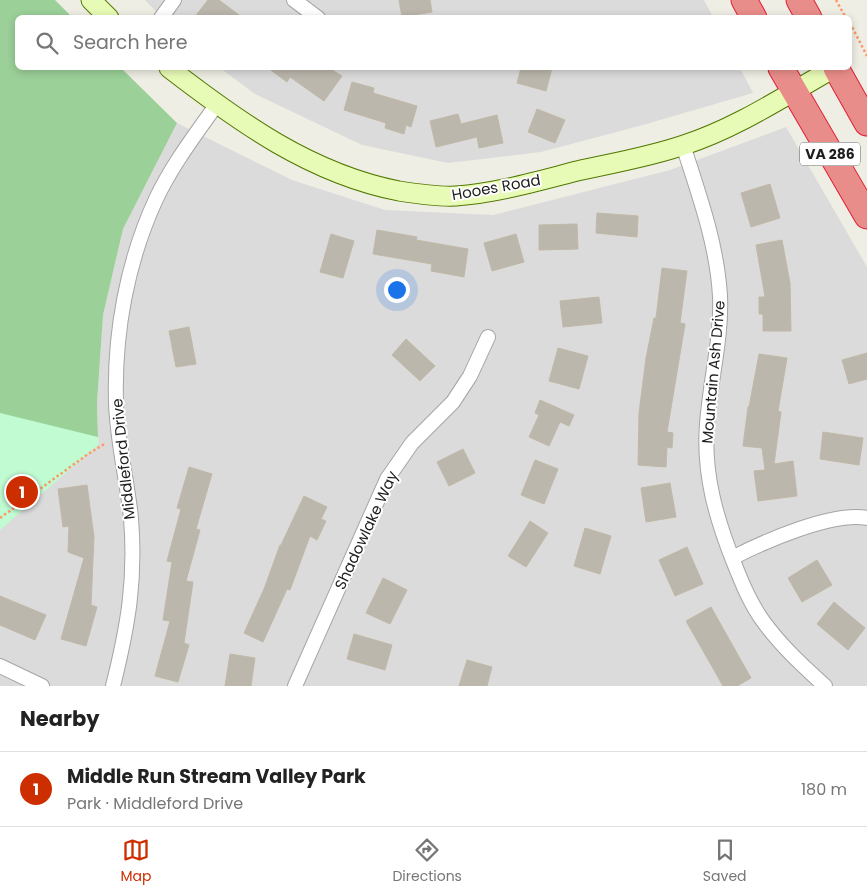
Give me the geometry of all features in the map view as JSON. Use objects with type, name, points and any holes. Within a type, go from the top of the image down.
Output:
[{"type":"highway","points":[[744,0],[752,15]]},
{"type":"highway","points":[[799,0],[807,15]]},
{"type":"highway","name":"VA 286","points":[[782,70],[867,216]]},
{"type":"highway","name":"VA 286","points":[[836,70],[867,123]]},
{"type":"street","points":[[91,0],[106,15]]},
{"type":"street","points":[[164,15],[174,0]]},
{"type":"street","points":[[294,0],[314,15]]},
{"type":"street","name":"Hooes Road","points":[[172,70],[217,104],[269,139],[315,164],[374,185],[433,196],[455,196],[492,190],[683,145],[736,123],[831,70]]},
{"type":"street","name":"Middleford Drive","points":[[114,686],[129,618],[133,568],[131,517],[118,436],[116,403],[116,359],[122,308],[135,256],[156,200],[188,145],[217,104]]},
{"type":"street","name":"Mountain Ash Drive","points":[[683,145],[711,234],[718,274],[719,320],[707,424],[706,453],[715,512],[745,592],[761,618],[793,657],[825,686]]},
{"type":"street","name":"Shadowlake Way","points":[[295,686],[387,479],[412,443],[452,402],[470,376],[488,337]]},
{"type":"street","points":[[732,558],[754,547],[830,520],[857,516],[867,518]]},
{"type":"street","points":[[0,666],[42,686]]},
{"type":"path","points":[[836,0],[844,15]]},
{"type":"path","points":[[852,27],[867,56]]},
{"type":"path","points":[[0,518],[88,454],[118,436]]},
{"type":"shaded area","points":[[145,0],[704,0],[712,15],[159,15]]},
{"type":"shaded area","points":[[223,70],[741,70],[753,93],[541,152],[448,163],[362,145],[255,94]]},
{"type":"shaded area","points":[[177,123],[292,180],[385,210],[493,215],[670,170],[786,127],[867,267],[867,686],[0,686],[0,527],[98,437],[97,403],[103,315],[123,229]]},
{"type":"green space","points":[[0,0],[55,0],[70,15],[15,15],[15,70],[123,70],[177,123],[123,229],[103,315],[97,403],[98,437],[0,527]]},
{"type":"green space","points":[[0,413],[98,437],[99,444],[0,530]]},
{"type":"building","points":[[208,0],[219,0],[239,15],[196,15]]},
{"type":"building","points":[[399,0],[430,0],[432,12],[402,15]]},
{"type":"building","points":[[271,70],[332,70],[342,76],[324,101],[290,77],[287,82]]},
{"type":"building","points":[[520,70],[551,70],[546,91],[517,83]]},
{"type":"building","points":[[352,82],[374,88],[373,93],[417,106],[411,127],[406,125],[404,134],[385,128],[386,123],[344,110]]},
{"type":"building","points":[[537,109],[565,120],[555,143],[528,132]]},
{"type":"building","points":[[458,114],[461,124],[497,115],[503,143],[479,148],[477,137],[436,147],[430,121]]},
{"type":"building","points":[[770,184],[780,218],[751,227],[741,193]]},
{"type":"building","points":[[597,213],[638,216],[637,237],[596,233]]},
{"type":"building","points":[[577,224],[578,249],[539,250],[539,225]]},
{"type":"building","points":[[377,230],[417,237],[416,240],[468,249],[464,277],[431,271],[432,264],[373,254]]},
{"type":"building","points":[[331,234],[354,241],[343,278],[320,272]]},
{"type":"building","points":[[516,234],[524,262],[492,271],[484,243]]},
{"type":"building","points":[[782,240],[790,283],[791,331],[763,331],[763,314],[759,314],[759,297],[765,297],[756,245]]},
{"type":"building","points":[[662,268],[687,271],[680,323],[685,324],[667,432],[673,433],[672,448],[667,447],[666,467],[638,465],[639,413],[646,358],[654,318],[656,318]]},
{"type":"building","points":[[599,297],[602,323],[563,327],[560,301]]},
{"type":"building","points":[[189,327],[196,364],[176,367],[169,331]]},
{"type":"building","points":[[406,339],[435,366],[420,381],[392,355]]},
{"type":"building","points":[[558,348],[588,356],[579,389],[549,381]]},
{"type":"building","points":[[867,353],[867,379],[849,384],[842,360]]},
{"type":"building","points":[[759,354],[787,358],[778,411],[781,412],[774,464],[793,461],[797,496],[758,501],[754,471],[765,470],[762,448],[743,446],[748,407]]},
{"type":"building","points":[[540,400],[574,415],[569,426],[560,422],[549,446],[529,437],[539,415],[535,413]]},
{"type":"building","points":[[823,432],[863,438],[859,465],[820,459]]},
{"type":"building","points":[[463,449],[475,473],[449,486],[437,462]]},
{"type":"building","points":[[535,460],[558,469],[544,504],[521,495]]},
{"type":"building","points":[[189,467],[212,474],[196,529],[200,530],[186,581],[193,582],[184,643],[189,645],[178,682],[155,676],[170,621],[163,620],[172,562],[167,561],[181,509],[177,508]]},
{"type":"building","points":[[670,483],[676,517],[646,522],[641,488]]},
{"type":"building","points":[[87,485],[94,537],[91,605],[97,607],[86,646],[61,639],[84,558],[68,552],[69,526],[63,527],[58,489]]},
{"type":"building","points":[[304,496],[327,507],[321,519],[326,521],[317,540],[310,536],[290,590],[287,589],[263,642],[244,633],[264,589],[280,545]]},
{"type":"building","points":[[530,521],[548,533],[526,567],[508,556]]},
{"type":"building","points":[[585,528],[611,536],[600,574],[574,566]]},
{"type":"building","points":[[687,547],[703,584],[675,596],[659,560]]},
{"type":"building","points":[[817,560],[832,585],[802,602],[788,578]]},
{"type":"building","points":[[383,578],[407,590],[390,624],[366,613]]},
{"type":"building","points":[[0,596],[46,615],[35,640],[0,625]]},
{"type":"building","points":[[834,602],[865,628],[848,650],[817,624]]},
{"type":"building","points":[[711,607],[751,678],[737,686],[723,686],[686,621]]},
{"type":"building","points":[[354,634],[392,645],[385,670],[347,659]]},
{"type":"building","points":[[230,654],[255,658],[251,686],[225,686]]},
{"type":"building","points":[[467,660],[492,667],[487,686],[459,686]]},
{"type":"place","name":"Middle Run Stream Valley Park","points":[[22,492]]}]
